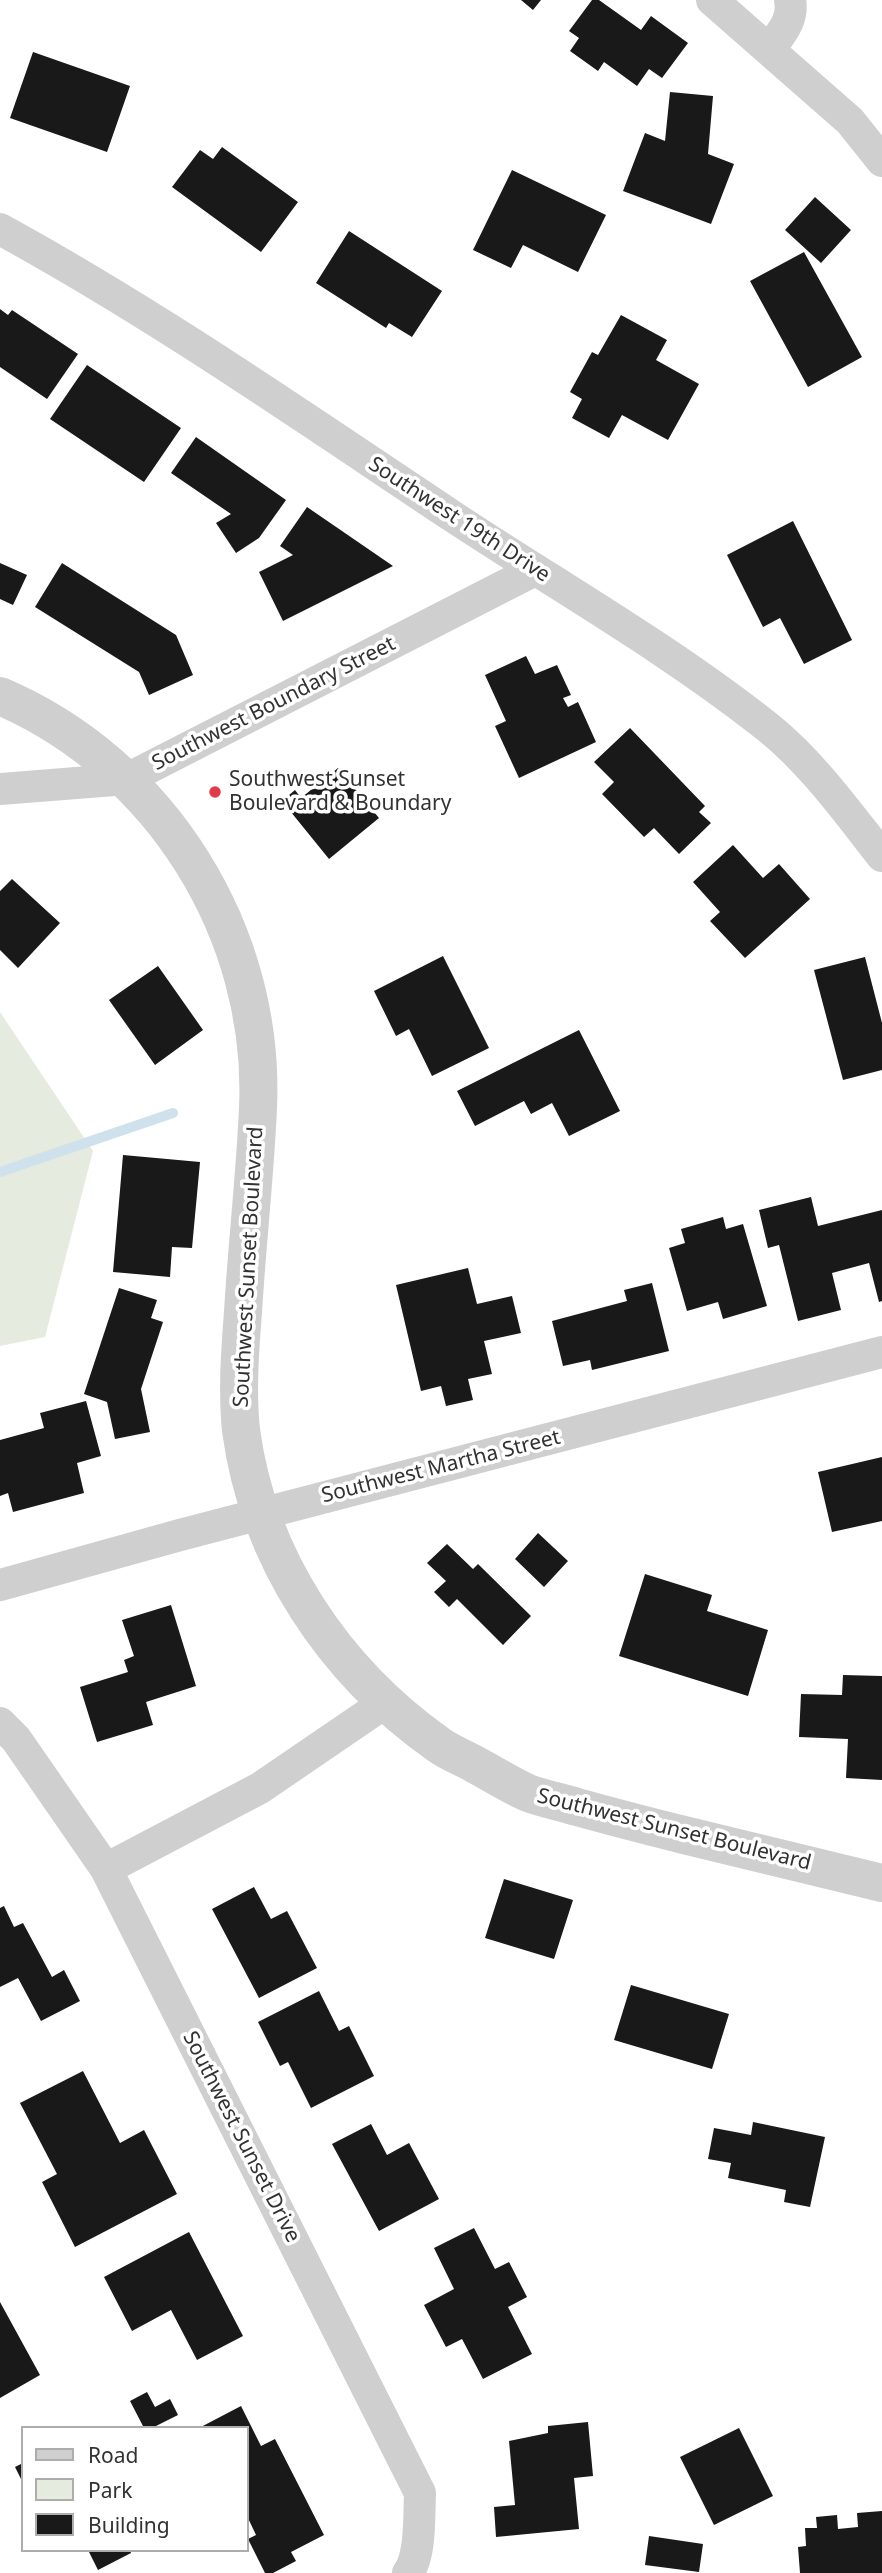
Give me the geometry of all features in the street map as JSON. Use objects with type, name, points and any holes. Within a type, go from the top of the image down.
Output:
[{"type":"street","points":[[712,0],[850,121],[882,161]]},
{"type":"street","points":[[770,49],[789,22],[792,9],[790,0]]},
{"type":"street","name":"Southwest 19th Drive","points":[[0,229],[89,278],[157,320],[656,647],[771,730],[828,789],[882,856]]},
{"type":"street","name":"Southwest Boundary Street","points":[[0,789],[127,779],[535,570]]},
{"type":"street","name":"Southwest Sunset Boulevard","points":[[0,696],[25,706],[81,740],[127,779],[167,823],[204,880],[235,945],[250,1005],[257,1057],[258,1104],[240,1357],[241,1428],[253,1489],[276,1553],[297,1594],[342,1658],[386,1702],[441,1746],[531,1794],[623,1820],[882,1883]]},
{"type":"street","name":"Southwest Martha Street","points":[[0,1585],[180,1535],[882,1352]]},
{"type":"street","points":[[106,1869],[260,1788],[386,1702]]},
{"type":"street","name":"Southwest Sunset Drive","points":[[0,1723],[16,1739],[106,1869],[420,2493],[417,2545],[412,2568],[408,2573]]},
{"type":"green space","points":[[0,1012],[93,1151],[45,1337],[0,1346]]},
{"type":"building","points":[[521,0],[541,0],[533,10]]},
{"type":"building","points":[[592,0],[599,0],[641,30],[651,16],[688,43],[662,78],[649,69],[637,86],[604,62],[598,71],[570,51],[579,38],[569,31]]},
{"type":"building","points":[[33,52],[130,86],[107,152],[10,118]]},
{"type":"building","points":[[670,92],[713,96],[708,154],[734,164],[711,224],[623,191],[645,133],[665,141]]},
{"type":"building","points":[[222,147],[298,202],[261,252],[172,187],[200,150],[213,159]]},
{"type":"building","points":[[512,170],[606,215],[578,272],[523,245],[511,268],[473,250]]},
{"type":"building","points":[[815,197],[851,230],[821,263],[785,230]]},
{"type":"building","points":[[349,231],[442,291],[412,337],[389,323],[386,328],[316,283]]},
{"type":"building","points":[[804,252],[862,357],[808,387],[750,281]]},
{"type":"building","points":[[0,309],[8,315],[12,310],[78,354],[47,399],[0,367]]},
{"type":"building","points":[[621,315],[667,340],[656,360],[699,384],[668,440],[622,415],[609,438],[572,418],[582,399],[570,392],[592,352],[598,355]]},
{"type":"building","points":[[87,365],[181,428],[144,482],[50,419]]},
{"type":"building","points":[[196,437],[286,500],[259,538],[236,553],[216,523],[231,514],[171,473]]},
{"type":"building","points":[[307,507],[393,566],[283,621],[259,572],[293,555],[280,546]]},
{"type":"building","points":[[793,521],[852,640],[804,664],[780,618],[763,627],[727,555]]},
{"type":"building","points":[[0,563],[27,575],[13,605],[0,599]]},
{"type":"building","points":[[62,563],[176,635],[193,675],[149,695],[139,672],[35,607]]},
{"type":"building","points":[[526,656],[535,674],[557,665],[571,695],[563,698],[568,707],[578,702],[596,742],[519,778],[495,726],[506,721],[485,675]]},
{"type":"building","points":[[630,728],[705,806],[699,812],[711,823],[679,854],[654,828],[644,837],[602,794],[614,782],[594,762]]},
{"type":"building","points":[[338,768],[379,818],[329,859],[282,801],[295,790],[301,798]]},
{"type":"building","points":[[733,845],[763,878],[779,864],[810,899],[745,958],[710,921],[720,912],[693,882]]},
{"type":"building","points":[[12,879],[60,923],[18,968],[0,950],[0,891]]},
{"type":"building","points":[[443,956],[489,1048],[432,1076],[409,1029],[396,1036],[374,991]]},
{"type":"building","points":[[865,957],[882,1023],[882,1070],[843,1080],[814,970]]},
{"type":"building","points":[[158,966],[203,1030],[155,1065],[109,1000]]},
{"type":"building","points":[[579,1030],[620,1111],[569,1136],[552,1103],[531,1114],[524,1101],[475,1126],[457,1091]]},
{"type":"building","points":[[123,1155],[200,1162],[192,1248],[172,1247],[170,1277],[113,1272]]},
{"type":"building","points":[[811,1197],[818,1226],[882,1210],[882,1301],[879,1302],[869,1263],[832,1273],[841,1310],[798,1321],[779,1245],[768,1248],[759,1210]]},
{"type":"building","points":[[723,1217],[726,1229],[743,1224],[767,1306],[723,1319],[718,1302],[687,1311],[669,1248],[685,1243],[681,1229]]},
{"type":"building","points":[[468,1268],[477,1304],[512,1296],[521,1333],[484,1341],[492,1374],[468,1379],[473,1400],[446,1406],[441,1386],[421,1391],[396,1285]]},
{"type":"building","points":[[652,1283],[669,1351],[592,1370],[590,1360],[563,1366],[552,1321],[627,1301],[624,1290]]},
{"type":"building","points":[[119,1288],[157,1300],[151,1318],[163,1322],[141,1389],[150,1432],[115,1439],[107,1402],[84,1394]]},
{"type":"building","points":[[86,1401],[101,1456],[77,1463],[84,1493],[13,1512],[8,1493],[0,1496],[0,1440],[44,1428],[40,1413]]},
{"type":"building","points":[[882,1457],[882,1521],[832,1532],[818,1472]]},
{"type":"building","points":[[538,1533],[568,1561],[544,1587],[515,1559]]},
{"type":"building","points":[[447,1544],[473,1569],[478,1564],[531,1616],[503,1645],[457,1599],[449,1607],[434,1592],[446,1581],[427,1563]]},
{"type":"building","points":[[645,1574],[712,1595],[707,1611],[768,1630],[748,1696],[619,1656]]},
{"type":"building","points":[[171,1605],[196,1686],[146,1702],[153,1725],[97,1742],[80,1687],[128,1672],[124,1660],[134,1656],[122,1620]]},
{"type":"building","points":[[843,1675],[882,1676],[882,1780],[846,1778],[848,1739],[799,1737],[801,1694],[842,1695]]},
{"type":"building","points":[[504,1879],[573,1900],[554,1959],[485,1938]]},
{"type":"building","points":[[254,1887],[271,1919],[287,1911],[317,1968],[259,1998],[212,1909]]},
{"type":"building","points":[[4,1906],[14,1927],[23,1923],[52,1977],[64,1970],[80,2001],[41,2021],[18,1978],[0,1987],[0,1908]]},
{"type":"building","points":[[631,1985],[729,2014],[712,2069],[614,2040]]},
{"type":"building","points":[[319,1991],[339,2031],[349,2026],[374,2076],[311,2108],[288,2062],[280,2066],[258,2022]]},
{"type":"building","points":[[83,2071],[120,2143],[144,2130],[177,2194],[75,2247],[42,2182],[57,2174],[20,2103]]},
{"type":"building","points":[[753,2122],[825,2137],[810,2207],[784,2202],[786,2190],[728,2178],[731,2163],[708,2159],[714,2128],[751,2135]]},
{"type":"building","points":[[371,2124],[387,2155],[409,2143],[439,2199],[379,2231],[332,2144]]},
{"type":"building","points":[[474,2228],[495,2269],[509,2262],[527,2297],[508,2307],[532,2354],[483,2379],[462,2339],[446,2347],[424,2305],[454,2289],[434,2248]]},
{"type":"building","points":[[189,2232],[243,2336],[197,2360],[171,2310],[132,2331],[104,2277]]},
{"type":"building","points":[[0,2302],[40,2375],[0,2398]]},
{"type":"building","points":[[147,2392],[155,2407],[170,2399],[178,2415],[156,2426],[143,2426],[130,2401]]},
{"type":"building","points":[[241,2406],[261,2446],[275,2439],[324,2535],[291,2552],[296,2561],[273,2573],[265,2573],[248,2539],[256,2535],[248,2518],[248,2426],[203,2426]]},
{"type":"building","points":[[588,2422],[593,2476],[574,2478],[579,2529],[496,2537],[494,2507],[515,2505],[509,2441],[548,2433],[548,2426]]},
{"type":"building","points":[[739,2428],[773,2496],[714,2525],[680,2457]]},
{"type":"building","points":[[21,2464],[21,2479],[15,2467]]},
{"type":"building","points":[[882,2511],[882,2573],[800,2573],[798,2547],[806,2546],[805,2528],[817,2528],[816,2517],[837,2515],[838,2529],[858,2527],[857,2513]]},
{"type":"building","points":[[649,2536],[703,2544],[699,2572],[645,2565]]},
{"type":"building","points":[[89,2552],[131,2552],[131,2553],[98,2570]]},
{"type":"waterway","points":[[0,1172],[173,1113]]},
{"type":"place","name":"Southwest Sunset Boulevard & Boundary","points":[[215,792]]}]
